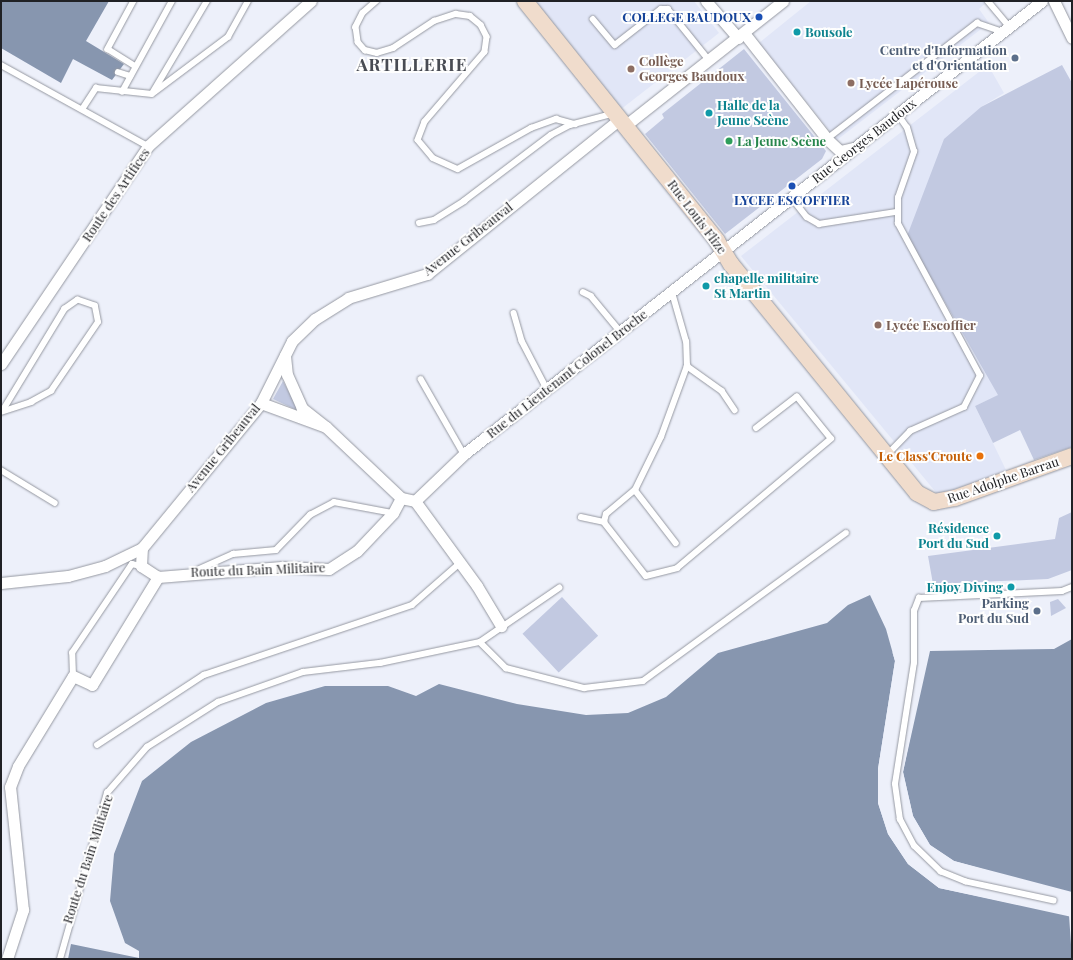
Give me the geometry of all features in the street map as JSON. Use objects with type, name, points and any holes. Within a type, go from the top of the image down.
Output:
[{"type":"street","name":"Route des Artifices","points":[[1,364],[148,146],[311,1]]},
{"type":"street","name":"Rue Louis Flize","points":[[525,1],[621,119],[721,247],[730,264],[917,493],[934,502]]},
{"type":"street","points":[[706,1],[741,36],[827,139],[840,151],[858,146]]},
{"type":"street","name":"Rue Georges Baudoux","points":[[721,247],[792,198],[1008,30],[1042,1]]},
{"type":"street","points":[[1054,1],[1072,38]]},
{"type":"street","name":"Avenue Gribeauval","points":[[142,548],[261,403],[292,341],[315,319],[348,298],[427,274],[621,119],[709,60],[741,36],[780,2]]},
{"type":"street","name":"Rue Georges Baudoux","points":[[721,247],[832,160],[827,139]]},
{"type":"street","name":"Rue du Lieutenant Colonel Broche","points":[[415,501],[464,454],[620,331],[672,293],[721,247]]},
{"type":"street","points":[[285,355],[288,379],[302,408],[326,427],[401,498],[415,501],[460,563],[501,626]]},
{"type":"street","points":[[261,403],[326,427]]},
{"type":"street","name":"Rue Adolphe Barrau","points":[[934,502],[955,498],[1072,456]]},
{"type":"street","name":"Route du Bain Militaire","points":[[158,576],[192,573],[214,574],[282,567],[329,569],[358,551],[393,513],[401,498]]},
{"type":"street","points":[[1,583],[68,576],[105,566],[142,548],[141,566],[158,576],[92,685],[74,676],[18,766],[10,787],[23,910],[7,959]]},
{"type":"lane","points":[[134,1],[108,49],[135,66]]},
{"type":"lane","points":[[122,92],[172,1]]},
{"type":"lane","points":[[152,94],[207,1]]},
{"type":"lane","points":[[83,108],[96,88],[122,92],[152,94],[228,37],[248,1]]},
{"type":"lane","points":[[377,1],[363,13],[356,27],[358,42],[365,50],[377,53],[393,48],[434,21],[456,14],[470,16],[481,26],[487,37],[485,52],[425,122],[418,140],[433,158],[458,169],[531,128],[556,119],[575,124]]},
{"type":"lane","points":[[988,1],[1008,30]]},
{"type":"lane","points":[[593,19],[615,45],[661,9],[668,9],[709,60]]},
{"type":"lane","points":[[827,139],[977,23],[1008,30]]},
{"type":"lane","points":[[1,65],[83,108],[148,146]]},
{"type":"lane","points":[[118,72],[130,76]]},
{"type":"lane","points":[[887,455],[910,432],[964,407],[980,376],[902,234],[896,212],[914,152],[907,128],[898,116]]},
{"type":"lane","points":[[419,223],[434,220],[464,201],[551,136],[575,124],[621,119]]},
{"type":"lane","points":[[792,198],[807,217],[819,224],[896,212]]},
{"type":"lane","points":[[583,292],[591,296],[620,331]]},
{"type":"lane","points":[[604,522],[606,514],[635,490],[661,437],[687,366],[686,342],[672,293]]},
{"type":"lane","points":[[78,300],[95,306],[98,322],[51,391],[2,411],[64,309],[78,300]]},
{"type":"lane","points":[[514,313],[522,341],[547,390]]},
{"type":"lane","points":[[687,366],[722,391],[735,410]]},
{"type":"lane","points":[[421,379],[464,454]]},
{"type":"lane","points":[[581,517],[604,522],[646,576],[677,568],[831,440],[797,397],[757,428]]},
{"type":"lane","points":[[1,470],[55,503]]},
{"type":"lane","points":[[635,490],[676,543]]},
{"type":"lane","points":[[192,573],[233,554],[276,550],[310,514],[334,502],[393,513]]},
{"type":"lane","points":[[480,642],[506,668],[584,688],[643,681],[846,532]]},
{"type":"lane","points":[[97,745],[204,675],[412,606],[460,563]]},
{"type":"lane","points":[[74,676],[72,653],[132,564],[141,566]]},
{"type":"lane","points":[[1054,901],[966,882],[941,872],[914,846],[900,820],[895,784],[914,663],[914,611],[919,598],[1062,591],[1072,587]]},
{"type":"lane","name":"Route du Bain Militaire","points":[[60,959],[107,793],[147,747],[218,702],[303,672],[380,663],[480,642],[501,626],[559,588]]},
{"type":"shaded area","points":[[1,1],[109,1],[86,41],[124,64],[112,80],[73,59],[61,83],[1,48]]},
{"type":"shaded area","name":"Collège Georges Baudoux","points":[[534,1],[694,1],[719,33],[620,110]]},
{"type":"shaded area","name":"Lycée Lapérouse","points":[[811,1],[988,1],[979,9],[989,23],[837,140],[759,43]]},
{"type":"shaded area","name":"La Jeune Scène","points":[[744,49],[826,151],[822,159],[725,234],[645,134],[664,118],[662,114]]},
{"type":"shaded area","name":"Lycée Escoffier","points":[[988,65],[1004,93],[981,107],[907,236],[999,395],[975,406],[1006,470],[939,496],[741,256]]},
{"type":"shaded area","points":[[1062,65],[1072,83],[1072,447],[1034,460],[1020,430],[993,443],[975,406],[998,395],[907,236],[944,139],[981,107]]},
{"type":"shaded area","points":[[283,381],[292,398],[307,415],[273,399]]},
{"type":"shaded area","points":[[1072,512],[1072,570],[1048,579],[933,584],[928,556],[1055,539],[1059,518]]},
{"type":"shaded area","points":[[870,595],[886,629],[895,661],[878,769],[878,803],[888,834],[908,864],[939,888],[1069,915],[1072,959],[68,959],[71,944],[139,958],[139,951],[125,943],[110,901],[114,854],[142,781],[191,742],[266,703],[325,686],[388,686],[416,696],[439,684],[517,704],[586,715],[628,713],[666,697],[718,653],[827,623],[848,605]]},
{"type":"shaded area","points":[[562,597],[598,636],[559,673],[523,634]]},
{"type":"shaded area","points":[[1058,599],[1066,608],[1051,616],[1050,602]]},
{"type":"shaded area","points":[[1072,639],[1072,892],[954,861],[930,845],[913,816],[903,772],[930,651],[1054,649]]},
{"type":"pier","points":[[892,651],[897,661],[880,770],[880,802],[890,833],[910,862],[940,886],[1070,913],[1072,917],[939,888],[908,864],[888,834],[878,803],[878,769],[895,661]]},
{"type":"pier","points":[[928,651],[903,772],[913,816],[930,845],[954,861],[1072,894],[953,863],[928,846],[911,816],[901,772]]},
{"type":"place","name":"COLLEGE BAUDOUX","points":[[759,17]]},
{"type":"place","name":"Bousole","points":[[797,32]]},
{"type":"place","name":"Centre d'Information et d'Orientation","points":[[1015,58]]},
{"type":"place","name":"Collège Georges Baudoux","points":[[631,69]]},
{"type":"place","name":"Lycée Lapérouse","points":[[851,83]]},
{"type":"place","name":"Halle de la Jeune Scène","points":[[709,113]]},
{"type":"place","name":"La Jeune Scène","points":[[729,141]]},
{"type":"place","name":"LYCEE ESCOFFIER","points":[[792,186]]},
{"type":"place","name":"chapelle militaire St Martin","points":[[706,286]]},
{"type":"place","name":"Lycée Escoffier","points":[[878,325]]},
{"type":"place","name":"Le Class'Croute","points":[[980,456]]},
{"type":"place","name":"Résidence Port du Sud","points":[[997,536]]},
{"type":"place","name":"Enjoy Diving","points":[[1011,587]]},
{"type":"place","name":"Parking Port du Sud","points":[[1037,611]]},
{"type":"district","name":"ARTILLERIE","points":[[412,65]]}]
